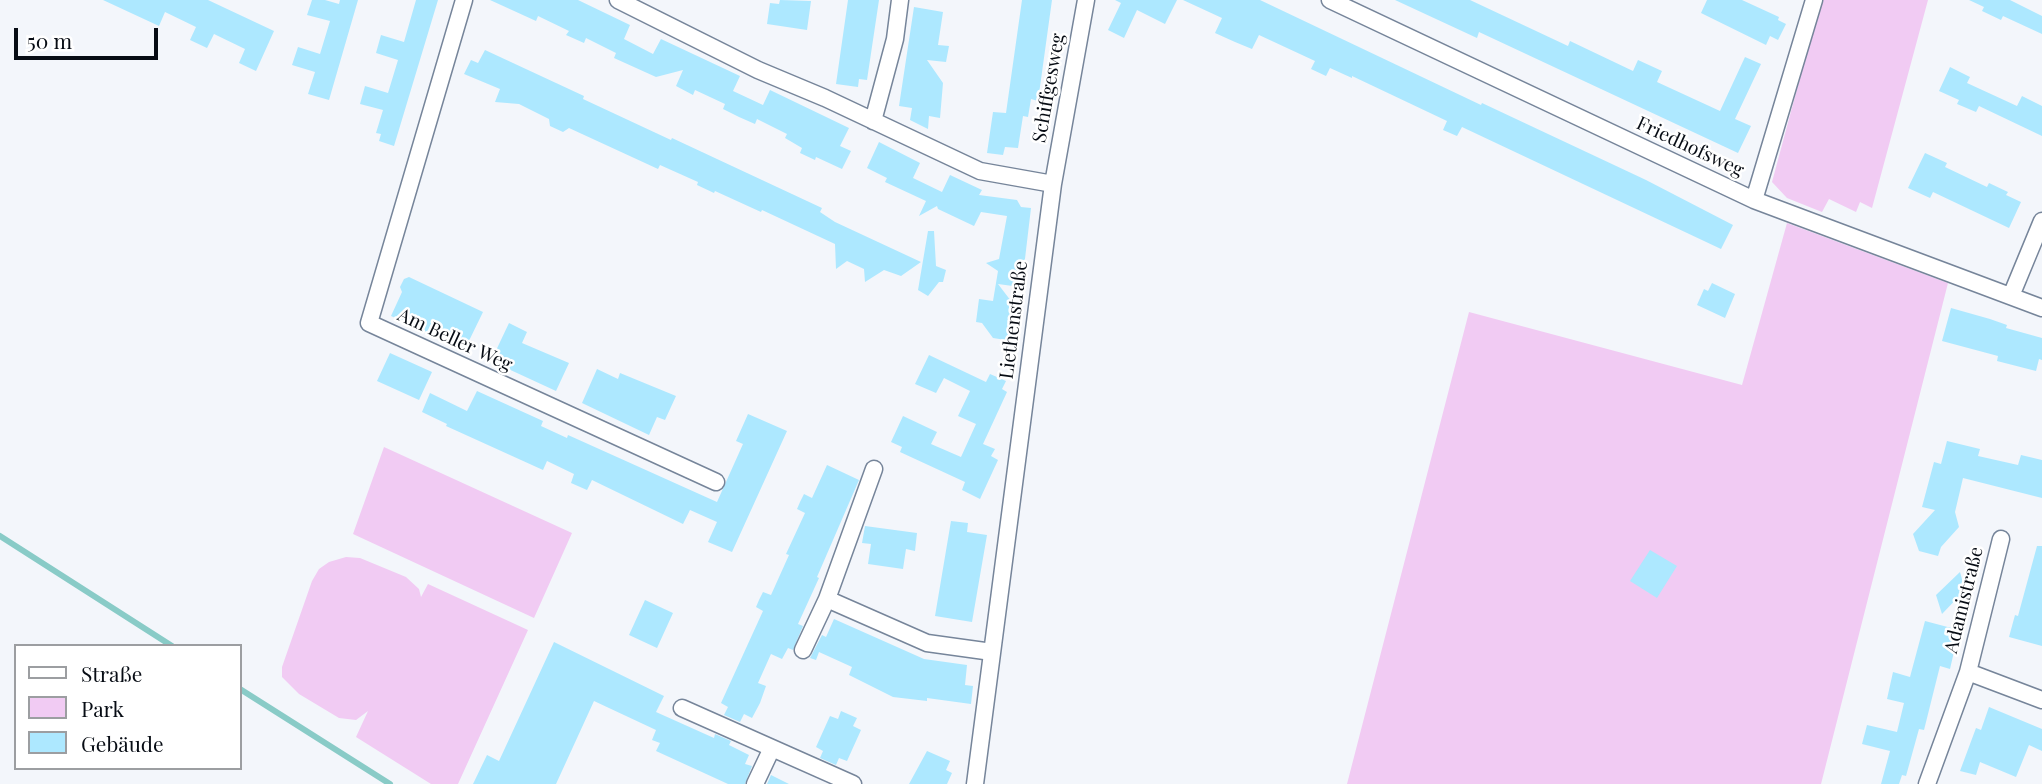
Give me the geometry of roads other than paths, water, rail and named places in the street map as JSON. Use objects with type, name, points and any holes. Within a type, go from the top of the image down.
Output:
[{"type":"street","name":"Am Beller Weg","points":[[464,0],[369,323],[716,482]]},
{"type":"street","points":[[618,0],[758,70],[980,171],[1053,184]]},
{"type":"street","points":[[873,121],[895,38],[900,0]]},
{"type":"street","name":"Schiffgesweg","points":[[1053,184],[1086,0]]},
{"type":"street","name":"Friedhofsweg","points":[[1330,0],[1754,200],[2042,308]]},
{"type":"street","points":[[1754,200],[1814,0]]},
{"type":"street","name":"Liethenstraße","points":[[975,784],[1053,184]]},
{"type":"street","points":[[2011,296],[2042,221]]},
{"type":"street","points":[[803,650],[827,599],[874,469]]},
{"type":"street","name":"Adamistraße","points":[[1927,784],[1968,672],[2001,538]]},
{"type":"street","points":[[827,599],[927,643],[992,652]]},
{"type":"street","name":"Adamistraße","points":[[1968,672],[2042,700]]},
{"type":"street","points":[[682,708],[853,784]]},
{"type":"street","points":[[755,784],[772,748]]},
{"type":"waterway","points":[[0,536],[169,644]]},
{"type":"waterway","points":[[242,690],[390,784]]}]
